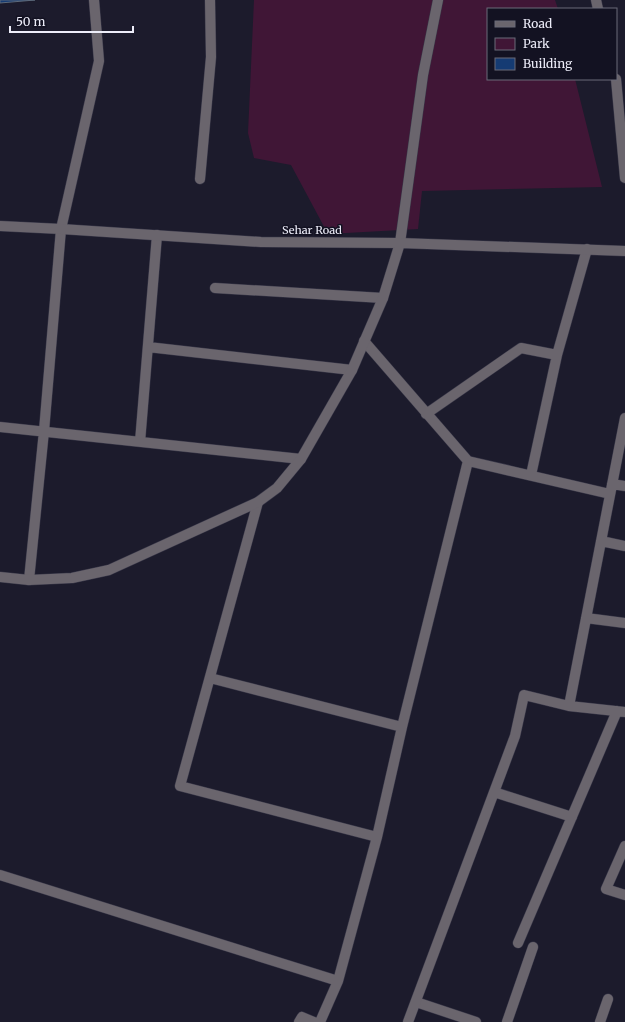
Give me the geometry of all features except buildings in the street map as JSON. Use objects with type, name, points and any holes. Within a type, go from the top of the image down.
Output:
[{"type":"street","points":[[29,580],[44,431],[61,229],[99,61],[94,0]]},
{"type":"street","points":[[200,180],[211,57],[210,0]]},
{"type":"street","points":[[0,577],[29,580],[72,578],[109,570],[258,502],[277,488],[301,459],[352,370],[383,298],[400,243],[423,75],[438,0]]},
{"type":"street","points":[[616,80],[625,178]]},
{"type":"street","name":"Sehar Road","points":[[0,226],[261,242],[400,243],[625,251]]},
{"type":"street","points":[[140,442],[157,235]]},
{"type":"street","points":[[531,475],[558,355],[587,249]]},
{"type":"street","points":[[215,288],[383,298]]},
{"type":"street","points":[[364,341],[468,461],[531,475],[611,489],[625,486]]},
{"type":"street","points":[[148,347],[352,370]]},
{"type":"street","points":[[426,414],[521,348],[558,355]]},
{"type":"street","points":[[569,706],[625,418]]},
{"type":"street","points":[[0,427],[301,459]]},
{"type":"street","points":[[320,1022],[338,981],[377,837],[402,727],[468,461]]},
{"type":"street","points":[[258,502],[180,786],[377,837]]},
{"type":"street","points":[[601,542],[625,546]]},
{"type":"street","points":[[586,618],[625,623]]},
{"type":"street","points":[[210,678],[402,727]]},
{"type":"street","points":[[408,1022],[515,736],[524,695],[569,706],[621,712],[572,816],[518,943]]},
{"type":"street","points":[[494,792],[572,816]]},
{"type":"street","points":[[625,846],[606,889],[625,895]]},
{"type":"street","points":[[0,875],[338,981]]},
{"type":"street","points":[[507,1022],[533,947]]},
{"type":"street","points":[[600,1022],[608,999]]},
{"type":"street","points":[[416,1002],[476,1022]]},
{"type":"street","points":[[299,1022],[302,1017],[314,1022]]},
{"type":"green space","points":[[254,0],[555,0],[558,8],[487,8],[487,80],[575,80],[602,187],[422,191],[418,229],[328,234],[291,165],[254,158],[248,133]]}]
